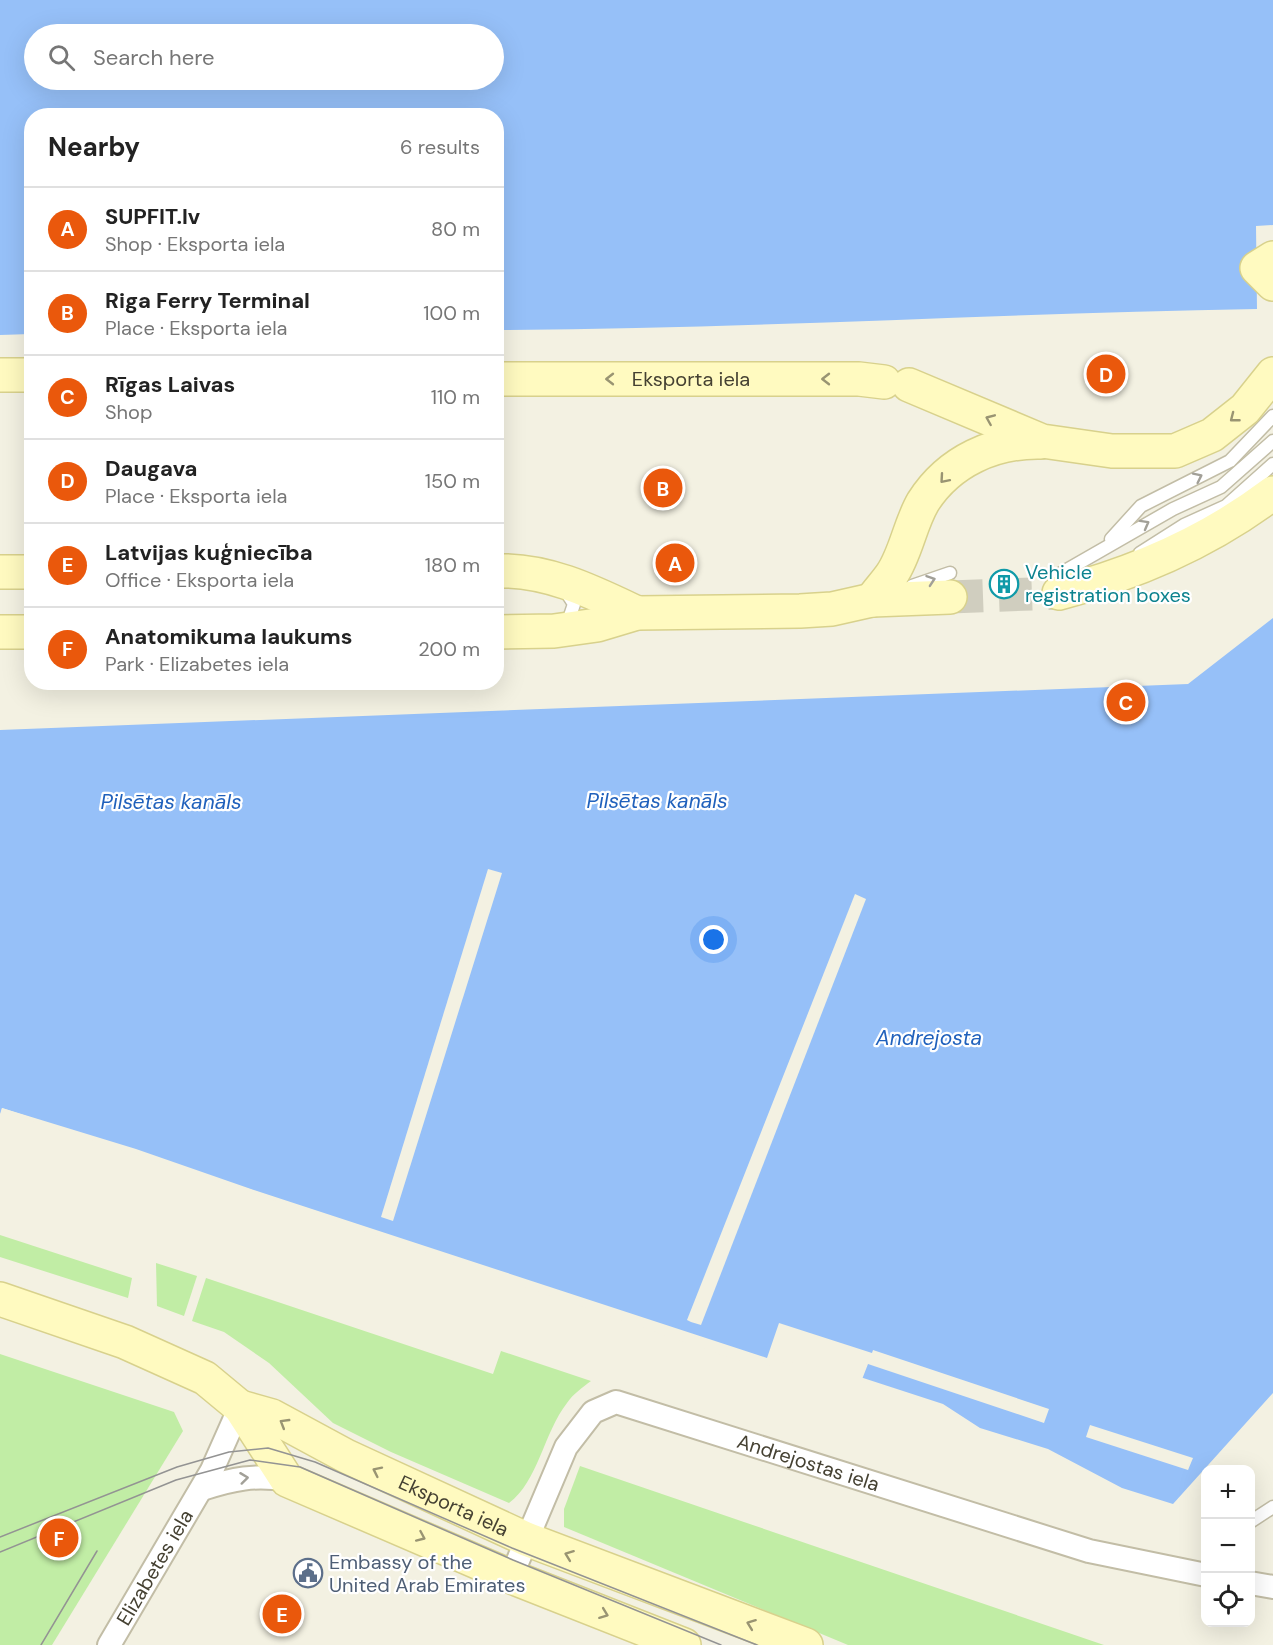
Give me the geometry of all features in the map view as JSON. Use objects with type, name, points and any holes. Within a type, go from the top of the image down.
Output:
[{"type":"street","points":[[1273,258],[1257,268],[1273,284]]},
{"type":"street","points":[[872,600],[892,573],[924,502],[952,469],[982,451],[1023,442],[1055,442],[1112,451],[1175,451],[1220,428],[1245,409],[1273,374]]},
{"type":"street","points":[[0,375],[24,375]]},
{"type":"street","name":"Eksporta iela","points":[[504,379],[859,379],[897,384],[1042,441],[1055,442]]},
{"type":"street","points":[[1059,584],[1104,582],[1143,567],[1234,522],[1273,494]]},
{"type":"street","points":[[504,570],[565,580],[637,613]]},
{"type":"street","points":[[0,572],[24,572]]},
{"type":"street","points":[[504,632],[554,632],[597,625],[637,613],[832,609],[950,585]]},
{"type":"street","points":[[0,632],[24,632]]},
{"type":"street","name":"Eksporta iela","points":[[0,1299],[125,1342],[174,1362],[205,1378],[240,1407],[287,1480],[511,1576],[684,1645]]},
{"type":"street","name":"Andrejostas iela","points":[[511,1576],[566,1447],[593,1412],[616,1402],[1089,1551],[1201,1574]]},
{"type":"street","name":"Eksporta iela","points":[[240,1407],[272,1416],[345,1456],[526,1539],[791,1642]]},
{"type":"street","name":"Elizabetes iela","points":[[109,1645],[202,1489],[220,1455],[240,1407]]},
{"type":"street","name":"Elizabetes iela","points":[[202,1489],[238,1477],[266,1476],[287,1480]]},
{"type":"street","points":[[1255,1584],[1273,1587]]},
{"type":"lane","points":[[1059,584],[1102,549],[1141,506],[1230,462],[1273,416]]},
{"type":"lane","points":[[1102,549],[1173,509],[1221,487],[1273,441]]},
{"type":"lane","points":[[1104,582],[1149,546],[1184,525],[1226,506],[1273,464]]},
{"type":"lane","points":[[553,578],[567,591],[574,604],[569,619],[554,632]]},
{"type":"lane","points":[[1255,1519],[1273,1507]]},
{"type":"green space","points":[[0,1235],[132,1278],[128,1298],[0,1257]]},
{"type":"green space","points":[[156,1263],[197,1276],[184,1316],[157,1306]]},
{"type":"green space","points":[[206,1278],[493,1374],[501,1351],[591,1381],[567,1403],[552,1428],[527,1483],[509,1503],[391,1452],[333,1423],[269,1363],[224,1332],[192,1321]]},
{"type":"green space","points":[[0,1354],[174,1412],[183,1431],[52,1645],[0,1645]]},
{"type":"green space","points":[[580,1466],[1104,1645],[848,1645],[564,1527],[564,1509]]},
{"type":"water","points":[[0,0],[1273,0],[1273,225],[1256,226],[1257,309],[687,327],[504,330],[504,108],[24,108],[24,334],[0,335]]},
{"type":"water","name":"Andrejosta","points":[[1273,618],[1273,1393],[1208,1465],[1201,1465],[1201,1473],[1173,1504],[1122,1488],[1048,1449],[980,1428],[943,1404],[811,1361],[788,1359],[757,1364],[389,1235],[2,1108],[0,1114],[0,730],[1188,684]]},
{"type":"pier","points":[[488,869],[502,873],[393,1221],[381,1217]]},
{"type":"pier","points":[[855,894],[866,899],[701,1325],[691,1322],[687,1320]]},
{"type":"pier","points":[[2,1108],[136,1149],[257,1191],[767,1358],[779,1323],[872,1353],[873,1350],[1049,1409],[1044,1423],[868,1364],[861,1382],[810,1364],[789,1362],[757,1367],[256,1194],[4,1112],[0,1117]]},
{"type":"pier","points":[[1090,1425],[1193,1458],[1188,1470],[1086,1437]]},
{"type":"tunnel","points":[[950,597],[1059,593]]},
{"type":"tram line","points":[[0,1537],[177,1467],[229,1452],[268,1448],[315,1462],[512,1548],[757,1645]]},
{"type":"tram line","points":[[0,1552],[176,1480],[250,1460],[300,1467],[513,1560],[721,1645]]},
{"type":"tram line","points":[[41,1645],[97,1551]]},
{"type":"place","name":"Daugava","points":[[1106,374]]},
{"type":"place","name":"Riga Ferry Terminal","points":[[663,488]]},
{"type":"place","name":"SUPFIT.lv","points":[[675,563]]},
{"type":"place","name":"Vehicle registration boxes","points":[[1004,584]]},
{"type":"place","name":"Rīgas Laivas","points":[[1126,702]]},
{"type":"place","name":"Anatomikuma laukums","points":[[59,1538]]},
{"type":"place","name":"Embassy of the United Arab Emirates","points":[[308,1573]]},
{"type":"place","name":"Latvijas kuģniecība","points":[[282,1614]]},
{"type":"water label","name":"Pilsētas kanāls","points":[[657,801]]},
{"type":"water label","name":"Pilsētas kanāls","points":[[171,802]]}]
